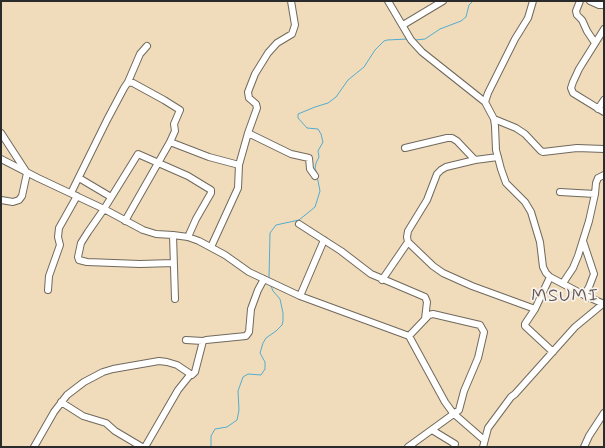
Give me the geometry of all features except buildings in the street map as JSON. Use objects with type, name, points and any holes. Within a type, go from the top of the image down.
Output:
[{"type":"street","points":[[211,247],[220,224],[238,188],[239,165],[257,106],[249,98],[248,92],[268,53],[277,43],[292,34],[295,25],[291,1]]},
{"type":"street","points":[[389,1],[411,40],[422,52],[485,102],[494,119],[496,150],[506,183],[525,202],[531,212],[540,242],[543,267],[550,277],[603,306],[575,328],[511,397],[488,428],[484,445]]},
{"type":"street","points":[[403,25],[443,1]]},
{"type":"street","points":[[485,102],[515,38],[528,18],[534,1]]},
{"type":"street","points":[[580,1],[576,15],[582,20],[595,43]]},
{"type":"street","points":[[590,1],[599,5],[602,5],[604,2]]},
{"type":"street","points":[[604,29],[579,69],[571,88],[572,93],[601,110],[604,100]]},
{"type":"street","points":[[48,290],[49,276],[60,246],[58,237],[60,228],[79,178],[107,120],[128,82],[140,54],[147,46]]},
{"type":"street","points":[[125,221],[170,142],[175,131],[174,124],[180,109],[140,86],[128,82]]},
{"type":"street","points":[[494,119],[516,128],[525,134],[543,152],[577,148],[604,149]]},
{"type":"street","points":[[1,133],[27,173],[22,196],[19,200],[13,202],[1,200]]},
{"type":"street","points":[[248,133],[291,154],[309,158],[310,169],[315,176]]},
{"type":"street","points":[[406,148],[452,138],[457,141],[475,160]]},
{"type":"street","points":[[170,142],[209,157],[239,165]]},
{"type":"street","points":[[173,262],[128,264],[86,262],[79,260],[78,254],[81,244],[138,154],[188,176],[211,190],[211,193],[196,219],[188,237]]},
{"type":"street","points":[[498,157],[475,160],[446,167],[441,170],[427,200],[408,231],[408,242],[432,266],[443,273],[472,286],[535,309]]},
{"type":"street","points":[[1,159],[150,233],[188,237],[211,247],[249,272],[300,296],[409,336],[445,402],[453,413],[484,445]]},
{"type":"street","points":[[563,283],[576,262],[595,194],[596,183],[598,178],[604,175]]},
{"type":"street","points":[[79,178],[111,197]]},
{"type":"street","points":[[560,192],[595,194]]},
{"type":"street","points":[[300,224],[341,251],[371,274],[382,280],[425,297],[427,302],[425,319]]},
{"type":"street","points":[[173,235],[175,299]]},
{"type":"street","points":[[300,296],[324,240]]},
{"type":"street","points":[[582,241],[594,274],[584,295]]},
{"type":"street","points":[[382,280],[408,242]]},
{"type":"street","points":[[550,277],[525,326],[553,352]]},
{"type":"street","points":[[186,340],[203,341],[246,336],[249,332],[251,309],[258,290],[265,280]]},
{"type":"street","points":[[408,447],[459,410],[464,391],[478,358],[484,332],[482,328],[475,324],[438,314],[429,315],[409,336]]},
{"type":"street","points":[[61,402],[83,416],[106,423],[115,431],[143,447],[178,390],[190,375],[194,374],[203,341]]},
{"type":"street","points":[[36,446],[61,402],[74,389],[103,372],[124,366],[159,361],[177,365],[190,375]]},
{"type":"street","points":[[584,447],[588,436],[604,413]]},
{"type":"street","points":[[432,430],[455,444],[454,447]]},
{"type":"waterway","points":[[415,40],[425,39],[440,29],[461,21],[466,17],[469,5],[473,1]]},
{"type":"waterway","points":[[317,173],[315,169],[319,157],[318,151],[323,142],[321,134],[318,129],[307,128],[298,118],[298,114],[328,103],[336,97],[348,80],[364,67],[375,50],[384,41],[408,39]]},
{"type":"waterway","points":[[269,279],[270,233],[276,225],[299,220],[315,207],[320,191],[317,176]]},
{"type":"waterway","points":[[211,447],[211,436],[215,429],[227,427],[237,420],[239,410],[238,391],[243,377],[248,374],[261,375],[265,369],[265,362],[260,353],[263,343],[266,338],[282,325],[283,313],[280,299],[273,291],[271,286]]},
{"type":"district","name":"MSUMI","points":[[565,297]]}]
